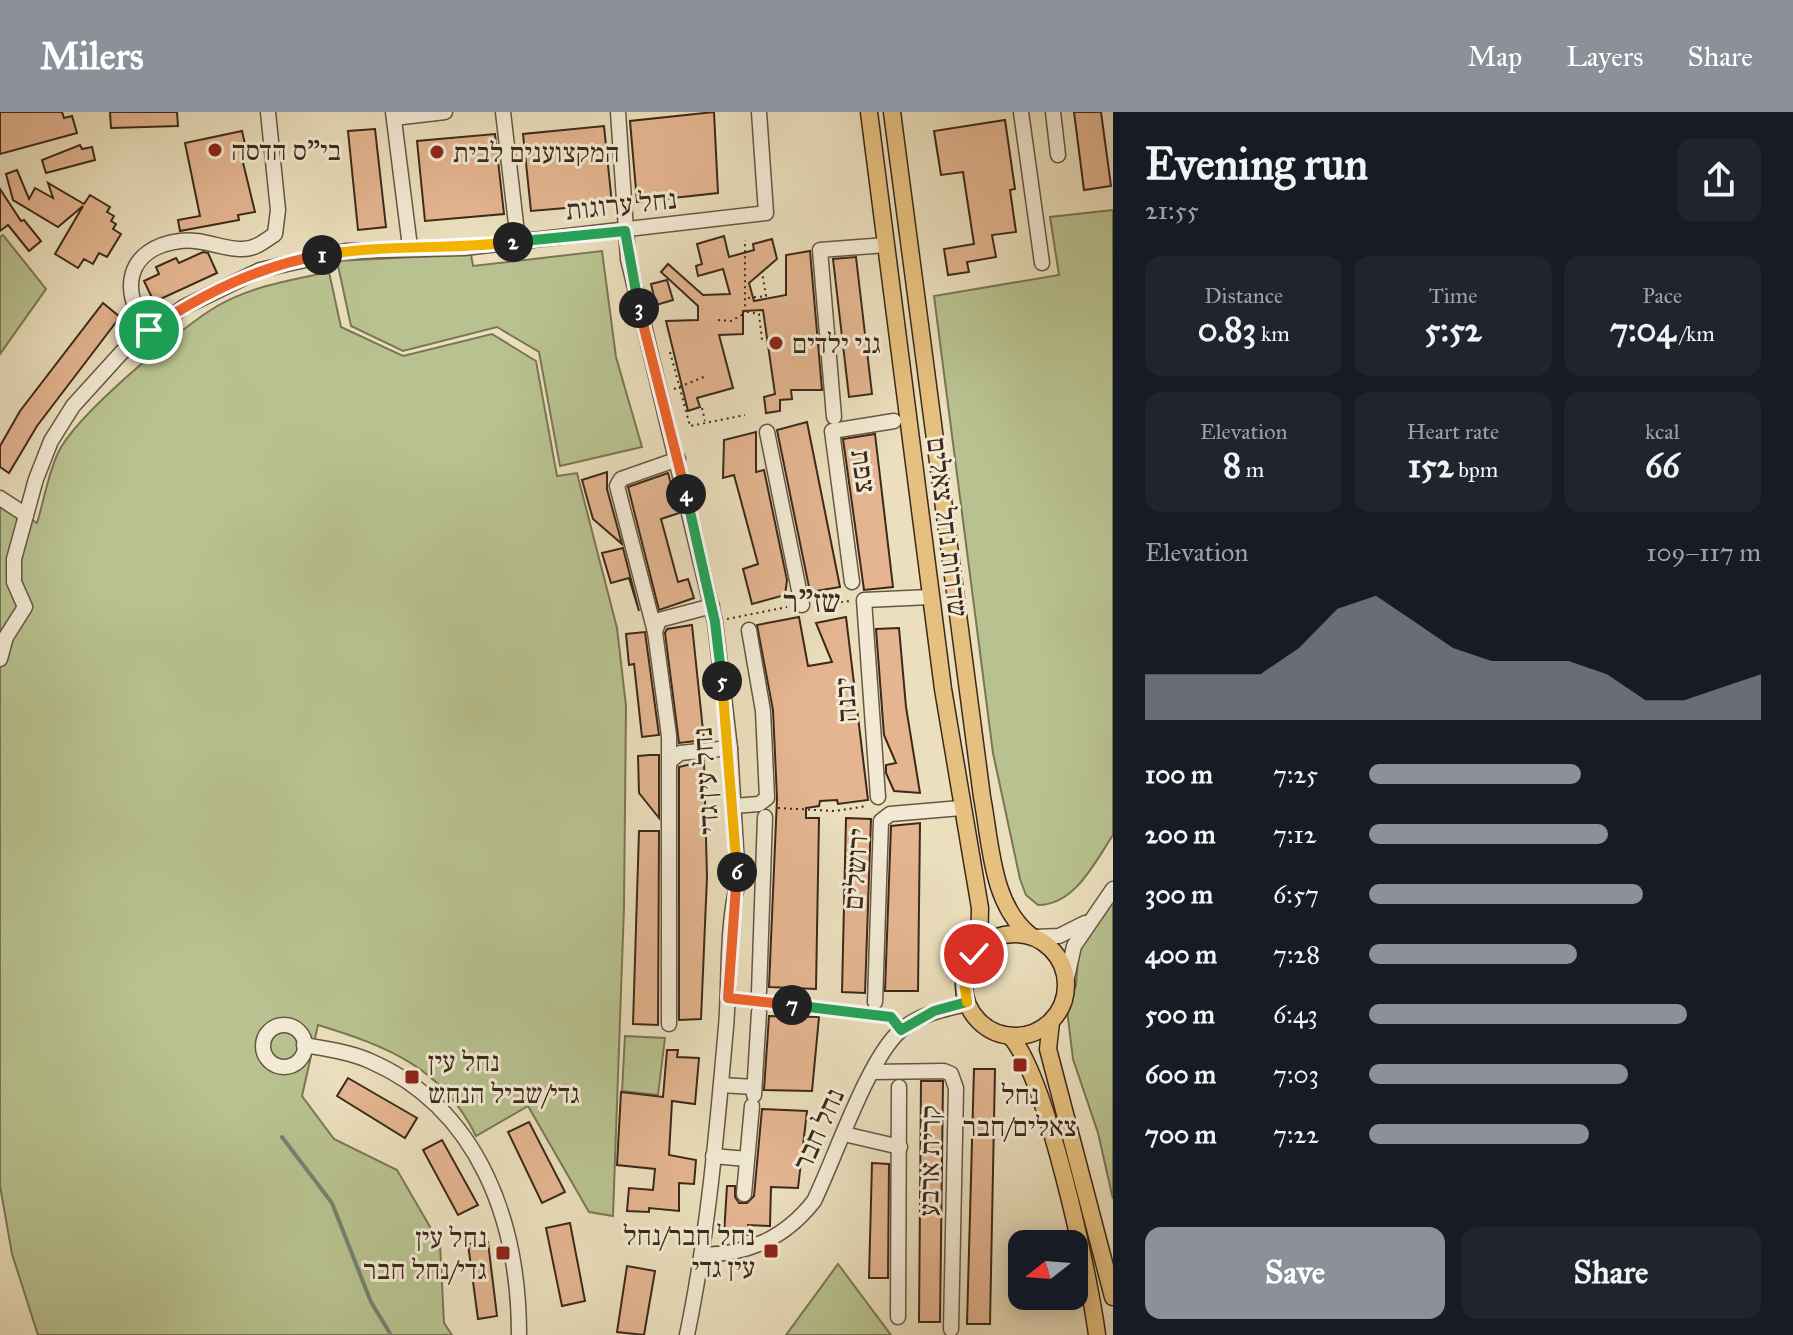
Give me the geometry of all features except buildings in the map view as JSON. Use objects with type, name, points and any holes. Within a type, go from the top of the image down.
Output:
[{"type":"main road","name":"שדרות נחל צאלים","points":[[869,112],[931,597],[961,808],[980,908],[979,948]]},
{"type":"main road","name":"שדרות נחל צאלים","points":[[892,112],[982,797],[1005,908],[1018,926],[1033,936]]},
{"type":"main road","points":[[1051,1022],[1032,1033],[1010,1036],[983,1025],[968,1004],[965,974],[979,948],[1000,935],[1033,936],[1057,955],[1066,982],[1063,1003],[1051,1022],[1048,1049],[1113,1297]]},
{"type":"main road","points":[[1010,1036],[1023,1053],[1038,1090],[1084,1264],[1097,1335]]},
{"type":"street","points":[[149,330],[135,313],[128,288],[132,271],[145,258],[161,247],[181,241],[241,250],[263,243],[275,234],[278,210],[268,112]]},
{"type":"street","points":[[410,247],[394,115],[445,112]]},
{"type":"street","points":[[503,112],[518,241]]},
{"type":"street","name":"נחל עין גדי","points":[[618,112],[625,231],[636,295],[712,606],[730,748],[738,882],[733,903],[721,1085],[702,1255],[687,1335]]},
{"type":"street","name":"נחל ערוגות","points":[[8,620],[25,607],[7,589],[14,582],[14,559],[51,441],[73,406],[122,352],[149,330],[184,307],[260,270],[346,251],[464,248],[766,213],[759,112]]},
{"type":"street","points":[[1021,112],[1042,263]]},
{"type":"street","points":[[1053,112],[1058,155]]},
{"type":"street","points":[[834,417],[820,250],[886,245]]},
{"type":"street","name":"צפת","points":[[852,582],[832,431],[894,421]]},
{"type":"street","points":[[767,432],[802,605]]},
{"type":"street","points":[[669,1024],[670,761],[655,632],[617,486],[621,479],[678,459]]},
{"type":"street","points":[[0,498],[26,515]]},
{"type":"street","name":"יבנה","points":[[879,801],[864,600],[931,597]]},
{"type":"street","points":[[655,632],[659,620],[712,606]]},
{"type":"street","points":[[0,659],[8,620]]},
{"type":"street","points":[[733,806],[759,804],[767,798],[763,711],[749,630]]},
{"type":"street","points":[[670,761],[680,753],[730,748]]},
{"type":"street","name":"ירושלים","points":[[875,1002],[881,821],[890,814],[961,808]]},
{"type":"street","points":[[744,1194],[754,1096],[762,904],[770,812]]},
{"type":"street","points":[[1066,982],[1071,953],[1091,918],[1113,889]]},
{"type":"street","points":[[733,903],[762,904]]},
{"type":"street","points":[[1033,936],[1059,936],[1091,918]]},
{"type":"street","name":"נחל חבר","points":[[702,1255],[734,1255],[781,1234],[801,1218],[814,1201],[873,1072],[901,1030],[934,1011],[968,1004]]},
{"type":"street","points":[[304,1045],[366,1059],[390,1070],[435,1105],[464,1136],[505,1214],[519,1292],[519,1335]]},
{"type":"street","name":"קרית ארבע","points":[[873,1072],[944,1071],[951,1074],[956,1088],[951,1329]]},
{"type":"street","points":[[721,1085],[754,1096]]},
{"type":"street","points":[[898,1317],[899,1087]]},
{"type":"street","points":[[844,1134],[900,1147]]},
{"type":"street","points":[[713,1156],[747,1159]]},
{"type":"path","points":[[745,240],[745,311]]},
{"type":"path","points":[[746,298],[766,296],[762,272]]},
{"type":"path","points":[[718,320],[731,321],[745,311],[759,314],[762,340]]},
{"type":"path","points":[[670,352],[690,426],[706,422]]},
{"type":"path","points":[[661,393],[706,376]]},
{"type":"path","points":[[702,408],[706,426],[745,415]]},
{"type":"path","points":[[770,812],[835,811],[879,801]]},
{"type":"path","points":[[758,1002],[891,1017],[901,1030]]},
{"type":"green space","points":[[1113,210],[1113,835],[1073,890],[1063,898],[1038,905],[1026,895],[1020,879],[993,753],[934,296],[1059,275],[1050,217]]},
{"type":"green space","points":[[3,235],[46,289],[0,354],[0,237]]},
{"type":"green space","points":[[602,251],[616,357],[642,447],[560,466],[539,352],[497,327],[403,351],[351,326],[337,261],[471,254],[473,266]]},
{"type":"green space","points":[[329,272],[341,327],[403,356],[492,334],[536,361],[557,476],[577,473],[617,628],[626,706],[624,907],[613,1216],[589,1212],[528,1106],[476,1136],[463,1113],[430,1077],[390,1051],[318,1025],[302,1096],[334,1139],[397,1170],[440,1244],[444,1323],[452,1335],[38,1335],[12,1254],[0,1186],[0,499],[37,523],[58,453],[68,437],[131,373],[202,316],[232,298],[259,288]]},
{"type":"green space","points":[[1113,896],[1113,1199],[1098,1133],[1073,1059],[1067,1010],[1076,985],[1079,943]]},
{"type":"green space","points":[[625,1036],[665,1038],[658,1095],[622,1091]]},
{"type":"green space","points":[[838,1264],[891,1335],[786,1335]]},
{"type":"waterway","points":[[282,1137],[332,1203],[371,1302],[391,1335]]},
{"type":"place","name":"בי\"ס הדסה","points":[[215,150]]},
{"type":"place","name":"המקצוענים לבית","points":[[437,152]]},
{"type":"place","name":"גני ילדים","points":[[776,343]]},
{"type":"place","name":"נחל צאלים/חבר","points":[[1020,1065]]},
{"type":"place","name":"נחל עין גדי/שביל הנחש","points":[[412,1077]]},
{"type":"place","name":"נחל חבר/נחל עין גדי","points":[[771,1251]]},
{"type":"place","name":"נחל עין גדי/נחל חבר","points":[[503,1253]]},
{"type":"district","name":"שז\"ר","points":[[812,601]]},
{"type":"route","points":[[149,330],[220,288],[260,270],[301,258],[346,251],[410,247],[464,248],[625,231],[636,295],[715,622],[730,748],[738,882],[733,903],[728,998],[891,1017],[901,1030],[934,1011],[968,1004],[964,981],[974,954]]}]
